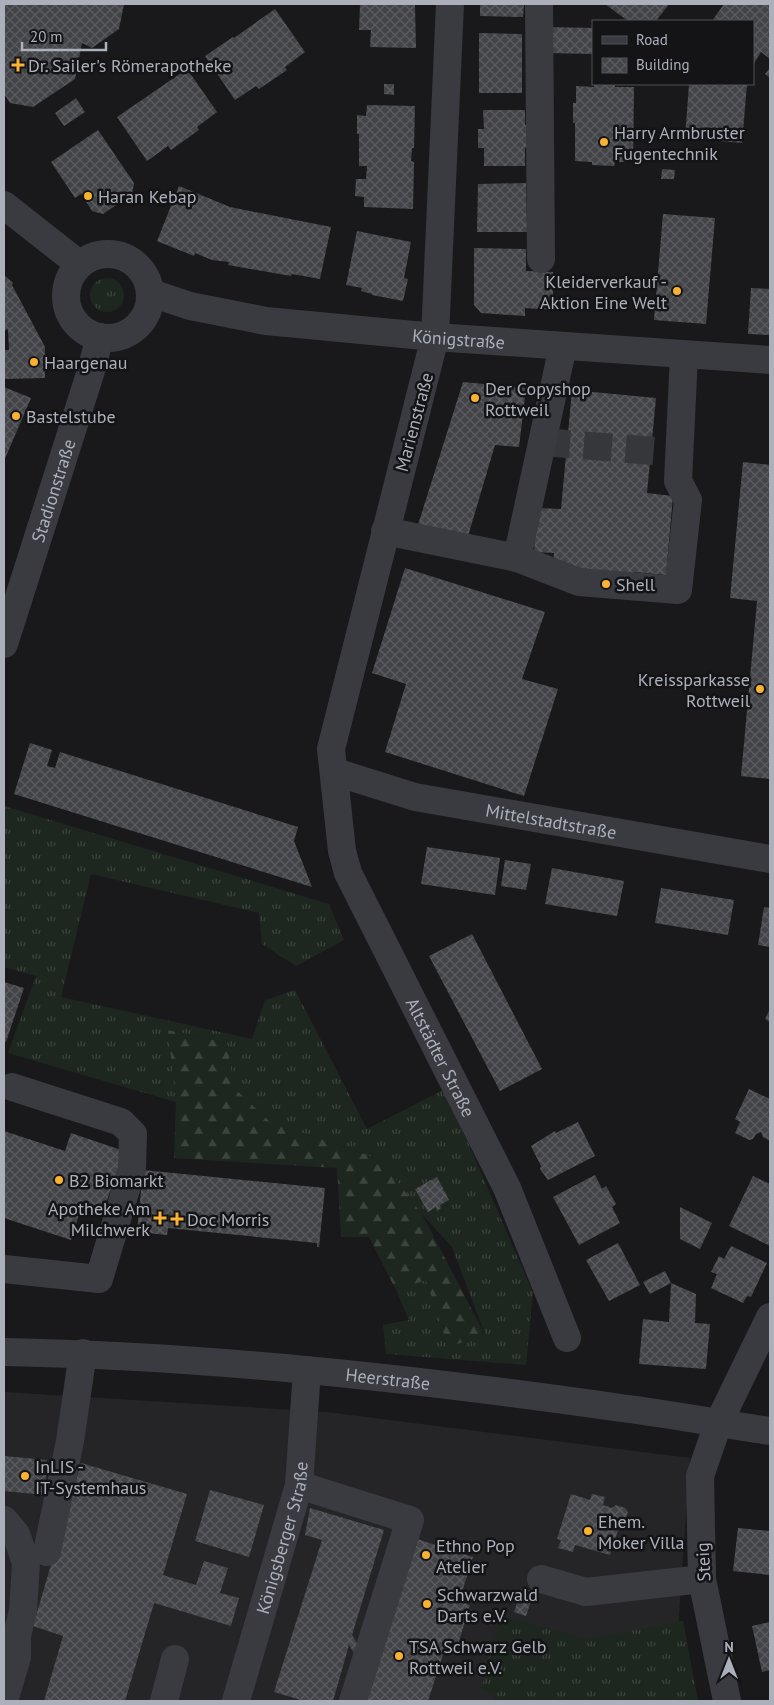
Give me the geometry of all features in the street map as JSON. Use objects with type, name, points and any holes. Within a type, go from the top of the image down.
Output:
[{"type":"street","name":"Marienstraße","points":[[335,772],[331,749],[435,337],[450,4]]},
{"type":"street","points":[[539,4],[541,259]]},
{"type":"street","points":[[4,204],[79,264]]},
{"type":"street","points":[[104,254],[117,254],[130,259],[140,268],[147,280],[150,293],[150,306],[145,318],[126,335],[113,338],[100,337],[88,333],[77,325],[69,314],[66,301],[66,287],[71,275],[79,264],[91,257],[104,254]]},
{"type":"street","name":"Königstraße","points":[[150,293],[190,306],[266,321],[435,337],[770,360]]},
{"type":"street","name":"Stadionstraße","points":[[4,644],[100,337]]},
{"type":"street","points":[[517,558],[563,346]]},
{"type":"street","points":[[385,531],[517,558],[578,582],[678,590],[688,500],[678,481],[684,355]]},
{"type":"street","name":"Mittelstadtstraße","points":[[335,772],[414,797],[770,858]]},
{"type":"street","name":"Altstädter Straße","points":[[335,772],[342,851],[348,873],[507,1188],[567,1338]]},
{"type":"street","points":[[4,1269],[99,1279],[132,1169],[133,1134],[121,1122],[12,1087]]},
{"type":"street","name":"Steig","points":[[727,1701],[702,1579],[700,1476],[718,1424],[770,1317]]},
{"type":"street","name":"Heerstraße","points":[[4,1352],[83,1354],[307,1370],[488,1390],[623,1408],[770,1431]]},
{"type":"street","points":[[47,1552],[70,1441],[83,1354]]},
{"type":"street","name":"Königsberger Straße","points":[[236,1701],[298,1485],[307,1370]]},
{"type":"street","points":[[298,1485],[410,1520],[353,1701]]},
{"type":"street","points":[[4,1520],[16,1534],[26,1562],[23,1611],[10,1635],[17,1657],[4,1701]]},
{"type":"street","points":[[541,1579],[586,1592],[702,1579]]},
{"type":"street","points":[[164,1701],[175,1659]]},
{"type":"shaded area","points":[[4,1392],[327,1412],[690,1458],[673,1701],[4,1701]]},
{"type":"green space","points":[[107,278],[114,279],[119,283],[123,288],[123,302],[119,307],[114,311],[107,312],[100,311],[95,307],[91,302],[90,295],[91,288],[95,283],[100,279]]},
{"type":"green space","points":[[4,806],[329,904],[344,940],[296,966],[262,944],[259,913],[91,874],[61,997],[252,1039],[265,1000],[295,990],[367,1129],[445,1089],[533,1293],[526,1365],[386,1354],[383,1325],[409,1320],[396,1290],[426,1280],[448,1345],[486,1337],[452,1247],[422,1214],[381,1160],[269,1121],[234,1088],[227,1043],[169,1030],[176,1102],[8,1053],[36,976],[4,967]]},
{"type":"green space","points":[[168,1030],[227,1043],[234,1088],[269,1121],[381,1160],[422,1214],[486,1337],[448,1346],[426,1280],[396,1290],[369,1237],[341,1237],[337,1168],[174,1158],[176,1102]]},
{"type":"green space","points":[[501,1615],[588,1639],[683,1621],[698,1701],[492,1701],[495,1694],[481,1689]]},
{"type":"building","points":[[4,4],[124,4],[119,29],[92,48],[82,43],[75,79],[33,107],[10,103],[4,94]]},
{"type":"building","points":[[360,4],[415,4],[416,48],[370,47],[371,30],[359,30]]},
{"type":"building","points":[[480,4],[524,4],[523,17],[480,16]]},
{"type":"building","points":[[605,4],[669,4],[657,20],[627,20]]},
{"type":"building","points":[[724,4],[770,4],[770,59],[761,52],[754,63],[754,20],[713,20]]},
{"type":"building","points":[[275,9],[305,52],[285,67],[287,70],[259,89],[256,86],[235,100],[205,56]]},
{"type":"building","points":[[547,27],[592,28],[592,54],[547,53]]},
{"type":"building","points":[[479,33],[522,34],[522,93],[479,93]]},
{"type":"building","points":[[770,68],[770,78],[765,74]]},
{"type":"building","points":[[187,69],[217,112],[197,127],[199,130],[171,150],[168,146],[147,161],[117,117]]},
{"type":"building","points":[[384,84],[394,84],[394,95],[384,94]]},
{"type":"building","name":"Harry Armbruster Fugentechnik","points":[[594,85],[615,85],[615,87],[634,87],[633,162],[615,162],[614,166],[592,165],[592,162],[575,161],[573,103],[576,103],[576,86],[594,87]]},
{"type":"building","points":[[689,85],[747,85],[742,143],[685,138]]},
{"type":"building","points":[[76,98],[85,112],[64,126],[55,113]]},
{"type":"building","points":[[367,105],[415,106],[414,148],[412,148],[411,161],[414,162],[413,209],[364,207],[364,197],[355,196],[356,179],[366,179],[367,166],[359,166],[357,115],[366,116]]},
{"type":"building","points":[[483,110],[525,110],[525,125],[530,125],[530,148],[525,148],[525,166],[484,166],[484,148],[478,148],[478,129],[484,129]]},
{"type":"building","points":[[98,130],[134,183],[132,194],[103,214],[92,211],[81,194],[75,198],[51,162]]},
{"type":"building","points":[[662,169],[675,170],[674,179],[661,179]]},
{"type":"building","points":[[526,183],[527,232],[477,232],[478,184]]},
{"type":"building","points":[[179,186],[230,207],[331,227],[320,279],[228,265],[229,262],[212,260],[195,253],[194,256],[157,241]]},
{"type":"building","points":[[663,214],[715,218],[706,324],[654,320]]},
{"type":"building","points":[[357,231],[411,242],[404,278],[408,279],[403,301],[372,295],[361,291],[362,288],[346,285]]},
{"type":"building","points":[[474,248],[526,249],[526,271],[553,272],[553,310],[525,308],[525,316],[481,313],[474,305]]},
{"type":"building","points":[[4,275],[13,283],[12,285],[45,347],[45,378],[4,379],[4,350],[9,350],[8,329],[4,331]]},
{"type":"building","points":[[751,288],[770,289],[770,335],[748,334]]},
{"type":"building","points":[[463,382],[526,388],[519,447],[495,445],[466,543],[417,528]]},
{"type":"building","points":[[4,387],[31,398],[4,461]]},
{"type":"building","points":[[572,390],[656,398],[647,493],[673,496],[666,575],[635,572],[632,599],[577,595],[580,568],[553,564],[554,553],[534,552],[537,508],[561,509]]},
{"type":"building","name":"Kreissparkasse Rottweil","points":[[743,462],[770,465],[770,779],[741,776],[757,601],[730,598]]},
{"type":"building","points":[[405,568],[545,612],[522,679],[558,689],[524,796],[385,752],[406,684],[372,673]]},
{"type":"building","points":[[30,743],[52,750],[47,766],[55,768],[60,752],[298,827],[294,841],[312,887],[14,794]]},
{"type":"building","points":[[427,847],[500,858],[495,895],[421,884]]},
{"type":"building","points":[[505,860],[531,864],[526,890],[501,886]]},
{"type":"building","points":[[552,868],[624,881],[617,916],[545,904]]},
{"type":"building","points":[[661,888],[734,900],[728,935],[655,923]]},
{"type":"building","points":[[764,907],[770,908],[770,947],[758,945]]},
{"type":"building","points":[[472,934],[542,1069],[500,1091],[429,956]]},
{"type":"building","points":[[4,982],[24,988],[6,1042],[4,1041]]},
{"type":"building","points":[[770,1009],[770,1022],[765,1019]]},
{"type":"building","points":[[749,1089],[770,1099],[770,1141],[763,1137],[761,1132],[749,1140],[735,1133],[740,1122],[735,1119]]},
{"type":"building","points":[[578,1122],[595,1156],[548,1180],[540,1169],[541,1166],[531,1146],[555,1131],[556,1133]]},
{"type":"building","name":"B2 Biomarkt","points":[[4,1131],[65,1151],[71,1133],[124,1151],[102,1215],[81,1208],[71,1240],[4,1218]]},
{"type":"building","points":[[143,1170],[325,1188],[319,1247],[317,1247],[317,1243],[168,1228],[167,1235],[137,1232]]},
{"type":"building","points":[[595,1175],[602,1189],[606,1186],[616,1204],[612,1207],[620,1223],[579,1245],[553,1197]]},
{"type":"building","points":[[753,1176],[770,1184],[770,1246],[729,1226]]},
{"type":"building","points":[[437,1177],[449,1200],[440,1205],[441,1208],[437,1211],[436,1207],[428,1212],[415,1189]]},
{"type":"building","points":[[680,1207],[712,1223],[700,1249],[680,1239]]},
{"type":"building","points":[[618,1243],[640,1285],[609,1301],[586,1260]]},
{"type":"building","points":[[731,1246],[767,1263],[751,1297],[747,1296],[743,1303],[711,1288],[717,1274],[711,1272],[719,1256],[724,1259]]},
{"type":"building","points":[[665,1271],[671,1283],[650,1294],[643,1282]]},
{"type":"building","points":[[671,1283],[696,1294],[695,1323],[710,1324],[706,1369],[639,1364],[643,1319],[669,1322]]},
{"type":"building","name":"InLIS - IT-Systemhaus","points":[[4,1456],[47,1460],[45,1495],[4,1491]]},
{"type":"building","points":[[81,1463],[187,1494],[163,1575],[196,1585],[204,1561],[228,1568],[220,1593],[239,1598],[231,1626],[154,1603],[125,1701],[44,1701],[63,1636],[33,1626]]},
{"type":"building","points":[[210,1490],[264,1505],[249,1557],[195,1541]]},
{"type":"building","name":"Ehem. Moker Villa","points":[[571,1494],[590,1500],[592,1494],[605,1497],[603,1505],[612,1508],[616,1505],[625,1508],[628,1512],[625,1520],[620,1524],[610,1555],[575,1545],[573,1552],[558,1548],[561,1540],[557,1539]]},
{"type":"building","points":[[310,1508],[384,1530],[352,1635],[375,1672],[417,1539],[473,1557],[459,1601],[470,1605],[457,1648],[446,1645],[428,1701],[366,1701],[372,1682],[349,1645],[333,1701],[304,1701],[274,1692],[322,1540],[305,1535]]},
{"type":"building","points":[[738,1528],[770,1531],[770,1575],[733,1571]]},
{"type":"building","points":[[522,1588],[534,1592],[526,1616],[514,1612]]},
{"type":"building","points":[[770,1622],[770,1670],[762,1672],[752,1626]]},
{"type":"tunnel","points":[[542,442],[679,453]]},
{"type":"place","name":"Dr. Sailer's Römerapotheke","points":[[18,65]]},
{"type":"place","name":"Harry Armbruster Fugentechnik","points":[[604,142]]},
{"type":"place","name":"Haran Kebap","points":[[88,196]]},
{"type":"place","name":"Kleiderverkauf - Aktion Eine Welt","points":[[677,291]]},
{"type":"place","name":"Haargenau","points":[[34,362]]},
{"type":"place","name":"Der Copyshop Rottweil","points":[[475,398]]},
{"type":"place","name":"Bastelstube","points":[[16,416]]},
{"type":"place","name":"Shell","points":[[606,584]]},
{"type":"place","name":"Kreissparkasse Rottweil","points":[[760,689]]},
{"type":"place","name":"B2 Biomarkt","points":[[59,1180]]},
{"type":"place","name":"Apotheke Am Milchwerk","points":[[160,1218]]},
{"type":"place","name":"Doc Morris","points":[[177,1219]]},
{"type":"place","name":"InLIS - IT-Systemhaus","points":[[25,1476]]},
{"type":"place","name":"Ehem. Moker Villa","points":[[588,1531]]},
{"type":"place","name":"Ethno Pop Atelier","points":[[426,1555]]},
{"type":"place","name":"Schwarzwald Darts e.V.","points":[[427,1604]]},
{"type":"place","name":"TSA Schwarz Gelb Rottweil e.V.","points":[[399,1656]]}]
